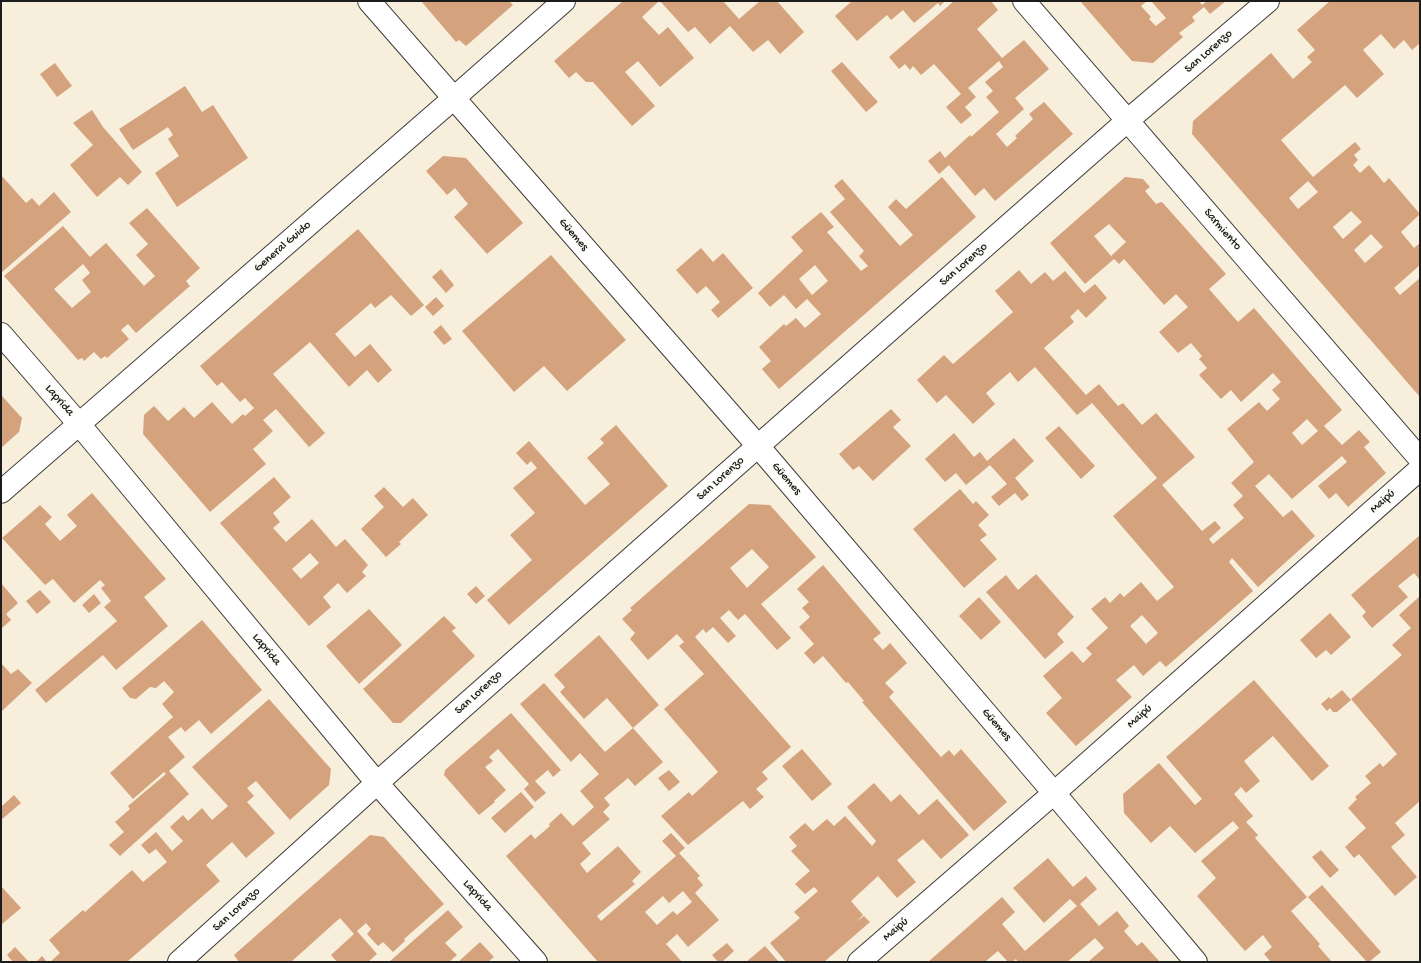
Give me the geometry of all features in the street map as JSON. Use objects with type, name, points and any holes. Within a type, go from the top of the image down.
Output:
[{"type":"street","name":"Güemes","points":[[369,1],[758,446],[1196,962]]},
{"type":"street","name":"General Guido","points":[[1,492],[564,1]]},
{"type":"street","name":"Sarmiento","points":[[1024,1],[1420,458]]},
{"type":"street","name":"San Lorenzo","points":[[179,962],[377,783],[758,446],[1127,121],[1268,1]]},
{"type":"street","name":"Laprida","points":[[1,334],[78,424],[377,783],[536,962]]},
{"type":"street","name":"Maipú","points":[[858,962],[1054,793],[1420,469]]},
{"type":"building","points":[[421,1],[509,1],[513,5],[466,46],[459,40],[456,42]]},
{"type":"building","points":[[623,1],[659,1],[642,17],[659,35],[668,27],[694,58],[660,87],[638,61],[625,72],[655,106],[632,126],[593,82],[586,82],[576,72],[569,78],[554,61]]},
{"type":"building","points":[[660,1],[723,1],[739,19],[760,1],[777,1],[804,32],[780,54],[768,40],[753,52],[730,26],[710,44],[695,27],[688,32]]},
{"type":"building","points":[[852,1],[945,1],[940,6],[938,3],[914,23],[903,10],[891,20],[887,15],[857,41],[835,16]]},
{"type":"building","points":[[954,1],[991,1],[998,10],[977,29],[1002,58],[1024,40],[1049,69],[1015,98],[1024,109],[996,134],[1007,147],[1017,138],[1015,136],[1033,119],[1029,114],[1044,102],[1073,134],[995,201],[984,188],[975,196],[949,165],[939,174],[928,161],[940,151],[945,158],[970,135],[971,137],[999,112],[986,97],[993,91],[985,82],[1003,67],[999,61],[968,88],[976,97],[965,107],[972,115],[961,124],[946,107],[961,94],[934,64],[921,75],[913,66],[910,70],[905,64],[899,69],[889,57]]},
{"type":"building","points":[[1080,1],[1147,1],[1141,6],[1151,17],[1149,19],[1156,26],[1166,18],[1151,1],[1199,1],[1202,5],[1207,1],[1226,1],[1210,14],[1204,7],[1192,17],[1195,21],[1179,33],[1183,37],[1153,63],[1132,61]]},
{"type":"building","points":[[1330,1],[1420,1],[1420,43],[1412,50],[1404,40],[1394,49],[1381,34],[1363,50],[1384,74],[1357,98],[1345,85],[1281,140],[1313,177],[1355,142],[1361,149],[1354,155],[1358,160],[1353,165],[1360,173],[1369,165],[1384,183],[1389,178],[1420,214],[1401,232],[1414,248],[1420,243],[1420,265],[1394,288],[1400,295],[1420,278],[1420,397],[1192,134],[1193,121],[1271,53],[1293,79],[1312,62],[1307,57],[1315,50],[1297,30]],"holes":[[[1308,181],[1318,192],[1298,209],[1289,198]],[[1351,211],[1362,222],[1343,239],[1333,227]],[[1371,234],[1383,247],[1365,263],[1354,250]]]},
{"type":"building","points":[[842,62],[878,102],[866,112],[831,71]]},
{"type":"building","points":[[55,63],[72,86],[57,97],[40,74]]},
{"type":"building","points":[[185,86],[202,112],[213,105],[248,158],[177,207],[155,173],[179,156],[168,139],[173,135],[168,127],[133,150],[119,129]]},
{"type":"building","points":[[92,110],[103,127],[142,172],[128,185],[120,177],[97,197],[70,165],[93,145],[73,123]]},
{"type":"building","points":[[443,156],[466,158],[523,223],[487,254],[454,217],[468,204],[455,188],[447,195],[426,171]]},
{"type":"building","points":[[1,175],[26,203],[32,198],[39,206],[54,192],[71,212],[1,273]]},
{"type":"building","points":[[942,177],[976,217],[779,389],[762,369],[771,361],[759,347],[784,324],[786,326],[796,318],[805,328],[821,314],[807,299],[796,309],[784,295],[770,307],[758,293],[803,251],[791,237],[821,212],[834,227],[827,232],[861,271],[868,266],[859,256],[864,251],[830,212],[845,199],[834,186],[842,179],[900,246],[913,235],[888,207],[896,199],[906,209]],"holes":[[[815,265],[828,281],[812,295],[799,279]]]},
{"type":"building","points":[[1125,177],[1143,179],[1150,187],[1145,191],[1156,204],[1161,202],[1163,203],[1226,274],[1209,289],[1238,322],[1254,308],[1342,410],[1324,426],[1342,445],[1359,430],[1370,442],[1364,447],[1386,473],[1348,507],[1336,493],[1329,499],[1318,486],[1347,462],[1342,456],[1292,499],[1269,474],[1255,486],[1283,517],[1292,510],[1315,536],[1258,587],[1232,558],[1229,562],[1253,591],[1166,667],[1160,661],[1143,676],[1134,665],[1116,680],[1132,697],[1076,746],[1046,713],[1062,698],[1043,676],[1072,651],[1083,663],[1092,654],[1086,648],[1108,628],[1091,609],[1105,597],[1110,603],[1120,593],[1124,597],[1141,582],[1157,601],[1174,587],[1113,516],[1157,478],[1092,403],[1077,415],[1035,367],[1018,382],[1010,372],[986,393],[995,404],[973,424],[946,395],[937,403],[917,380],[944,355],[953,364],[1013,312],[995,291],[1019,270],[1031,284],[1045,272],[1053,281],[1065,271],[1084,293],[1095,284],[1107,298],[1086,318],[1078,309],[1070,317],[1074,322],[1044,348],[1086,395],[1099,384],[1118,406],[1123,403],[1142,425],[1156,413],[1195,457],[1162,485],[1202,531],[1215,521],[1221,528],[1209,539],[1213,544],[1244,518],[1233,505],[1243,496],[1231,483],[1254,462],[1227,429],[1259,402],[1267,411],[1280,399],[1272,390],[1281,382],[1273,373],[1241,402],[1231,390],[1221,399],[1199,375],[1207,368],[1199,359],[1202,356],[1191,343],[1178,353],[1159,332],[1188,307],[1176,294],[1164,305],[1124,259],[1119,264],[1114,259],[1085,284],[1050,243]],"holes":[[[1109,224],[1126,242],[1111,256],[1094,236]],[[1307,419],[1318,431],[1302,445],[1292,433]],[[1142,615],[1158,633],[1146,644],[1130,626]]]},
{"type":"building","points":[[147,208],[200,268],[186,281],[190,286],[136,333],[128,324],[121,330],[129,339],[107,358],[105,356],[101,359],[94,352],[84,361],[82,358],[78,360],[4,276],[63,226],[90,257],[106,243],[144,286],[155,276],[136,255],[148,244],[129,223]],"holes":[[[83,264],[90,273],[82,280],[91,292],[72,308],[54,289]]]},
{"type":"building","points":[[358,229],[424,305],[411,316],[391,295],[375,308],[371,303],[335,334],[355,357],[370,344],[392,370],[378,383],[367,370],[349,387],[310,342],[273,374],[325,433],[309,447],[276,409],[263,420],[273,431],[253,449],[266,464],[210,512],[143,434],[144,415],[154,406],[168,421],[184,407],[194,418],[212,402],[232,424],[243,414],[245,416],[254,408],[245,398],[240,402],[222,382],[217,386],[200,366]]},
{"type":"building","points":[[701,248],[713,262],[723,253],[753,288],[718,318],[711,310],[720,302],[706,286],[697,294],[676,270]]},
{"type":"building","points":[[551,255],[626,340],[567,391],[544,366],[514,392],[462,331]]},
{"type":"building","points":[[441,269],[454,285],[446,293],[432,277]]},
{"type":"building","points":[[436,297],[444,306],[433,316],[425,307]]},
{"type":"building","points":[[441,325],[452,339],[444,345],[433,332]]},
{"type":"building","points":[[1,395],[22,418],[19,432],[1,448]]},
{"type":"building","points":[[891,409],[901,420],[893,427],[911,446],[873,481],[859,466],[853,470],[839,454]]},
{"type":"building","points":[[616,425],[668,486],[509,625],[487,600],[532,560],[510,535],[535,513],[513,488],[537,468],[531,461],[527,465],[516,453],[529,441],[585,505],[610,484],[587,458],[604,443],[600,439]]},
{"type":"building","points":[[1059,426],[1095,466],[1081,479],[1045,438]]},
{"type":"building","points":[[954,433],[974,457],[980,452],[987,461],[1014,438],[1034,461],[1015,478],[1029,495],[1022,501],[1015,493],[999,506],[991,497],[1007,484],[990,465],[966,485],[956,473],[945,482],[925,459]]},
{"type":"building","points":[[274,477],[291,497],[273,513],[280,522],[273,528],[286,542],[312,519],[336,547],[345,539],[368,565],[362,572],[366,576],[347,593],[338,583],[323,597],[331,607],[309,626],[220,523]],"holes":[[[310,553],[319,563],[301,579],[292,569]]]},
{"type":"building","points":[[384,487],[403,507],[413,498],[428,515],[399,542],[401,544],[386,557],[361,529],[384,507],[374,496]]},
{"type":"building","points":[[960,489],[973,504],[976,501],[989,515],[978,525],[987,535],[980,540],[997,559],[964,588],[913,529]]},
{"type":"building","points":[[92,493],[166,579],[144,597],[168,626],[116,670],[103,655],[46,703],[35,690],[117,621],[104,607],[111,601],[101,588],[105,585],[100,580],[74,603],[53,579],[45,585],[2,538],[40,505],[52,517],[45,524],[60,541],[77,526],[67,515]]},
{"type":"building","points":[[749,504],[770,505],[816,557],[761,604],[791,638],[777,650],[745,614],[738,620],[729,610],[720,618],[736,636],[728,643],[713,627],[706,633],[703,629],[695,637],[791,747],[762,772],[768,779],[756,789],[764,797],[750,809],[743,801],[688,845],[661,816],[689,792],[692,796],[718,772],[664,709],[704,674],[679,646],[684,642],[677,634],[648,660],[630,639],[635,633],[622,619],[632,610],[630,608]],"holes":[[[752,549],[769,567],[747,588],[730,568]]]},
{"type":"building","points":[[1420,535],[1420,580],[1414,573],[1398,586],[1408,597],[1372,628],[1362,616],[1366,612],[1351,595]]},
{"type":"building","points":[[823,565],[881,633],[873,639],[883,650],[890,643],[907,663],[885,683],[894,692],[889,697],[941,757],[949,750],[954,756],[961,749],[1007,802],[974,831],[862,702],[864,701],[848,682],[846,683],[823,656],[814,664],[804,653],[814,644],[799,627],[810,617],[802,608],[809,602],[797,589]]},
{"type":"building","points":[[1036,574],[1074,617],[1057,634],[1064,642],[1045,659],[986,592],[1006,575],[1018,590]]},
{"type":"building","points":[[1,583],[18,603],[6,614],[11,620],[2,628],[1,627]]},
{"type":"building","points":[[476,586],[485,596],[476,604],[467,594]]},
{"type":"building","points":[[40,590],[51,602],[37,614],[26,601]]},
{"type":"building","points":[[94,594],[101,603],[89,613],[82,605]]},
{"type":"building","points":[[1420,596],[1420,801],[1395,823],[1405,835],[1391,847],[1417,877],[1395,896],[1359,854],[1354,858],[1345,847],[1366,828],[1348,808],[1357,799],[1355,797],[1371,783],[1365,776],[1380,763],[1383,767],[1397,754],[1351,699],[1402,655],[1392,645],[1411,628],[1399,615]]},
{"type":"building","points":[[979,597],[1001,622],[981,640],[959,616]]},
{"type":"building","points":[[369,609],[402,645],[359,684],[326,646]]},
{"type":"building","points":[[1330,613],[1351,637],[1331,655],[1326,650],[1316,658],[1300,640]]},
{"type":"building","points":[[444,616],[456,628],[452,631],[475,656],[401,723],[393,723],[363,689]]},
{"type":"building","points":[[202,620],[262,690],[211,734],[199,720],[185,732],[181,727],[168,737],[185,757],[169,771],[189,794],[120,856],[109,845],[124,832],[115,822],[130,809],[128,806],[166,774],[164,772],[133,799],[110,773],[173,717],[162,704],[174,692],[164,681],[156,688],[150,687],[136,699],[130,698],[122,688]]},
{"type":"building","points":[[599,635],[659,705],[633,728],[607,698],[584,719],[560,692],[565,687],[554,675]]},
{"type":"building","points":[[1,663],[11,674],[18,669],[32,683],[1,712]]},
{"type":"building","points":[[1254,680],[1329,766],[1312,781],[1273,736],[1244,761],[1260,781],[1246,793],[1241,787],[1234,794],[1253,816],[1246,822],[1258,835],[1255,838],[1307,897],[1291,911],[1320,944],[1318,946],[1332,962],[1271,962],[1264,954],[1272,947],[1263,935],[1245,951],[1197,896],[1216,878],[1201,861],[1239,828],[1233,821],[1195,853],[1170,826],[1151,843],[1124,813],[1123,794],[1159,763],[1195,805],[1202,799],[1166,757]]},
{"type":"building","points":[[544,683],[605,752],[633,728],[663,762],[635,786],[628,778],[604,798],[610,805],[603,812],[610,819],[582,843],[591,854],[580,864],[587,873],[618,846],[641,872],[632,881],[635,884],[597,916],[601,921],[676,856],[662,841],[671,833],[685,848],[679,853],[700,876],[697,878],[703,885],[695,893],[719,920],[688,947],[677,934],[666,944],[682,962],[598,962],[506,856],[531,834],[535,839],[550,826],[549,824],[561,813],[573,826],[594,807],[580,791],[599,774],[580,753],[571,762],[520,704]],"holes":[[[683,891],[692,902],[677,915],[673,911],[657,925],[645,912],[663,896],[669,903]]]},
{"type":"building","points":[[1342,690],[1351,700],[1337,712],[1333,712],[1330,708],[1327,711],[1321,704],[1329,697],[1331,699]]},
{"type":"building","points":[[269,699],[331,769],[329,785],[290,820],[256,781],[247,788],[254,796],[247,802],[275,833],[246,858],[232,842],[206,865],[220,881],[128,961],[50,962],[60,953],[49,940],[83,910],[85,912],[132,870],[143,882],[167,862],[156,849],[149,854],[141,845],[156,832],[172,851],[183,841],[170,827],[183,815],[188,821],[202,808],[212,820],[228,806],[192,767]]},
{"type":"building","points":[[511,713],[561,770],[553,777],[548,770],[535,781],[546,793],[535,802],[524,789],[529,784],[498,749],[489,757],[493,761],[485,767],[506,790],[494,801],[495,802],[479,815],[444,775],[445,770]]},
{"type":"building","points":[[802,749],[832,784],[812,801],[782,766]]},
{"type":"building","points":[[669,770],[680,782],[669,791],[658,778]]},
{"type":"building","points":[[874,783],[891,802],[900,794],[919,815],[937,799],[969,835],[941,859],[923,839],[897,860],[916,882],[897,898],[878,876],[851,901],[863,915],[857,921],[864,916],[870,922],[824,962],[786,962],[770,943],[800,918],[794,912],[818,891],[814,887],[805,894],[795,884],[810,871],[791,851],[797,846],[789,837],[805,823],[813,831],[827,819],[834,826],[845,816],[872,846],[876,841],[847,807]]},
{"type":"building","points":[[521,792],[534,807],[505,833],[491,818]]},
{"type":"building","points":[[14,795],[21,803],[1,820],[1,807]]},
{"type":"building","points":[[370,835],[384,837],[444,904],[404,939],[405,941],[393,952],[383,942],[378,946],[367,934],[371,929],[366,923],[357,931],[377,954],[368,962],[337,962],[331,955],[354,934],[340,918],[291,962],[239,962],[234,955]]},
{"type":"building","points":[[1321,850],[1339,870],[1330,878],[1312,857]]},
{"type":"building","points":[[1048,858],[1073,887],[1086,876],[1097,889],[1080,904],[1099,926],[1117,911],[1129,926],[1124,931],[1137,946],[1142,942],[1160,962],[1088,962],[1104,948],[1095,938],[1067,962],[1018,962],[1016,959],[1012,962],[1008,962],[998,951],[986,961],[987,962],[928,962],[1002,897],[1015,912],[1002,924],[1025,951],[1077,906],[1070,899],[1044,923],[1013,888]]},
{"type":"building","points":[[1322,885],[1381,952],[1369,962],[1367,962],[1308,897]]},
{"type":"building","points":[[1,886],[21,908],[1,925]]},
{"type":"building","points":[[448,910],[463,927],[445,943],[457,955],[449,962],[389,962]]},
{"type":"building","points":[[480,942],[494,957],[488,962],[458,962]]},
{"type":"building","points":[[727,943],[734,951],[722,962],[718,962],[712,955]]},
{"type":"building","points":[[765,946],[779,962],[746,962]]},
{"type":"building","points":[[15,947],[29,962],[13,962],[7,955]]},
{"type":"building","points":[[42,956],[47,962],[36,962]]}]
